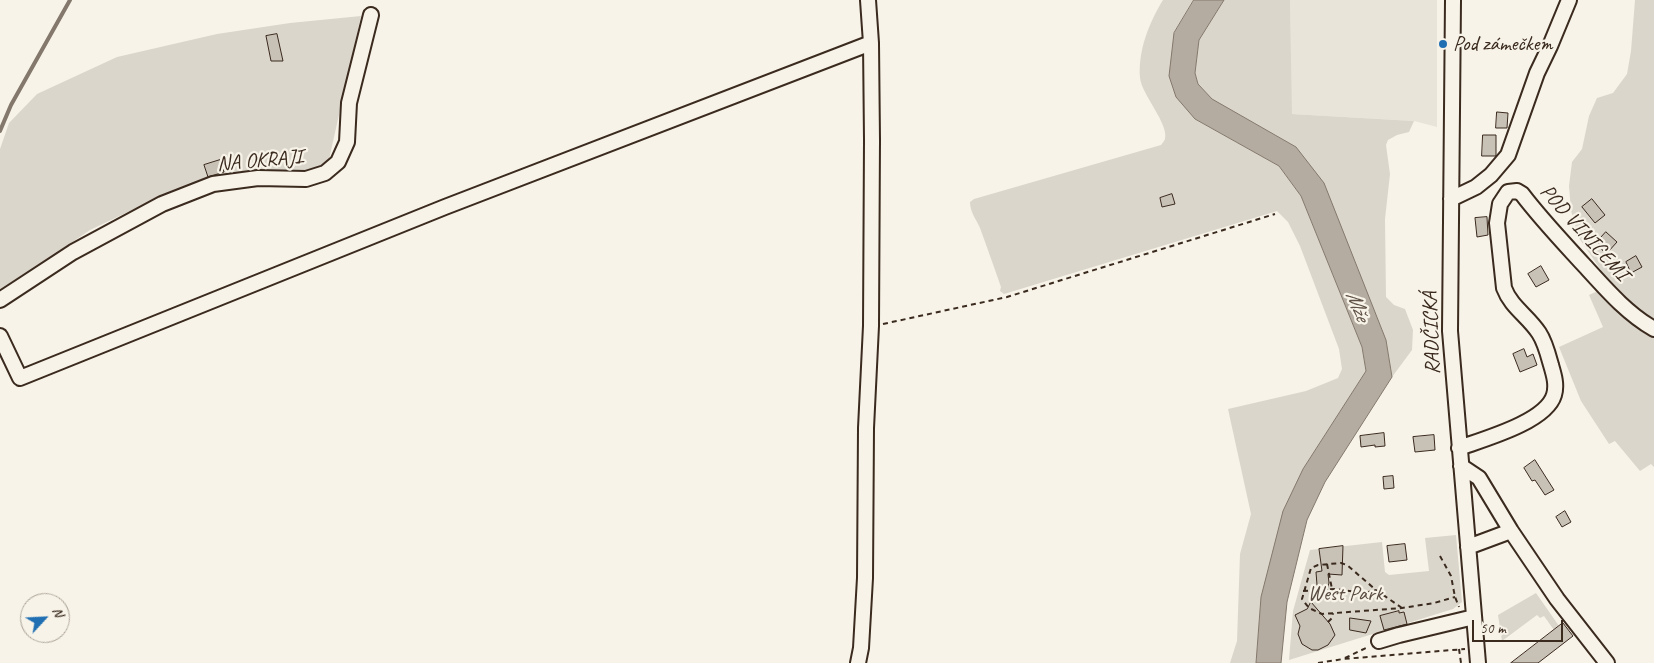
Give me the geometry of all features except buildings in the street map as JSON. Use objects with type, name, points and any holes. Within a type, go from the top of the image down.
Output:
[{"type":"street","points":[[858,663],[861,648],[865,578],[866,428],[870,326],[872,140],[871,43],[868,0]]},
{"type":"street","name":"RADČICKÁ","points":[[1453,0],[1450,331],[1478,663]]},
{"type":"street","points":[[1451,199],[1476,187],[1491,175],[1508,155],[1537,73],[1569,0]]},
{"type":"street","name":"NA OKRAJI","points":[[0,300],[73,252],[171,200],[213,184],[258,178],[306,179],[325,173],[338,162],[347,142],[349,103],[371,15]]},
{"type":"street","points":[[0,336],[20,378],[445,207],[871,43]]},
{"type":"street","name":"POD VINICEMI","points":[[1459,448],[1510,430],[1534,418],[1547,408],[1554,396],[1556,384],[1542,336],[1536,327],[1514,306],[1504,288],[1497,223],[1500,204],[1508,192],[1512,190],[1522,194],[1543,222],[1619,303],[1638,320],[1654,329]]},
{"type":"street","points":[[1461,466],[1479,478],[1511,531],[1557,599],[1607,663]]},
{"type":"street","points":[[1468,547],[1511,531]]},
{"type":"street","points":[[1378,641],[1474,617]]},
{"type":"path","points":[[870,326],[1007,297],[1275,214]]},
{"type":"path","points":[[1440,556],[1451,576],[1458,605]]},
{"type":"path","points":[[1402,608],[1376,590],[1347,565],[1341,563],[1327,563],[1311,568],[1303,591],[1302,599],[1308,608],[1322,614],[1402,608],[1434,603],[1455,597]]},
{"type":"path","points":[[1327,563],[1332,589]]},
{"type":"path","points":[[1303,591],[1332,589],[1364,593],[1376,590]]},
{"type":"path","points":[[1328,622],[1332,618],[1333,613]]},
{"type":"path","points":[[1343,659],[1378,641]]},
{"type":"path","points":[[1318,663],[1343,659],[1459,649],[1460,663]]},
{"type":"shaded area","points":[[1290,0],[1437,0],[1437,127],[1414,121],[1291,114]]},
{"type":"green space","points":[[1163,0],[1194,0],[1174,33],[1195,119],[1279,166],[1301,196],[1362,347],[1366,371],[1303,469],[1261,597],[1256,663],[1230,663],[1237,641],[1240,554],[1251,514],[1228,409],[1306,391],[1338,378],[1342,369],[1339,349],[1300,246],[1288,222],[1277,211],[1004,294],[1000,291],[1001,287],[970,206],[970,202],[974,199],[1161,145],[1165,140],[1165,133],[1145,93],[1140,78],[1140,68],[1146,37],[1153,18]]},
{"type":"green space","points":[[1224,0],[1290,0],[1292,114],[1414,121],[1409,132],[1388,140],[1386,145],[1390,174],[1385,219],[1386,297],[1394,305],[1405,309],[1413,330],[1412,350],[1392,377],[1386,340],[1296,147],[1211,99],[1198,84],[1195,73],[1199,40]]},
{"type":"green space","points":[[1635,0],[1654,0],[1654,467],[1651,464],[1640,471],[1615,441],[1609,444],[1581,401],[1559,347],[1603,327],[1589,295],[1611,285],[1579,238],[1571,211],[1569,186],[1572,162],[1582,149],[1589,116],[1597,98],[1613,93],[1627,74],[1631,51]]},
{"type":"green space","points":[[361,16],[328,164],[315,171],[245,171],[176,189],[90,230],[0,291],[0,149],[9,123],[37,94],[117,57],[217,34],[290,23]]},
{"type":"green space","name":"West Park","points":[[1456,535],[1462,602],[1453,609],[1289,660],[1293,611],[1310,550],[1382,542],[1385,572],[1389,575],[1429,571],[1425,538]]},
{"type":"green space","points":[[1536,593],[1559,626],[1554,630],[1544,616],[1540,618],[1537,615],[1502,641],[1498,615]]},
{"type":"water","name":"Mže","points":[[1194,0],[1224,0],[1199,40],[1195,73],[1198,84],[1212,99],[1296,147],[1324,183],[1386,340],[1392,377],[1325,482],[1307,520],[1287,602],[1281,663],[1256,663],[1261,597],[1283,511],[1303,469],[1366,371],[1362,347],[1301,196],[1279,166],[1195,119],[1176,97],[1169,76],[1174,33]]},
{"type":"waterway","points":[[0,131],[11,105],[70,0]]},
{"type":"place","name":"Pod zámečkem","points":[[1443,44]]}]
